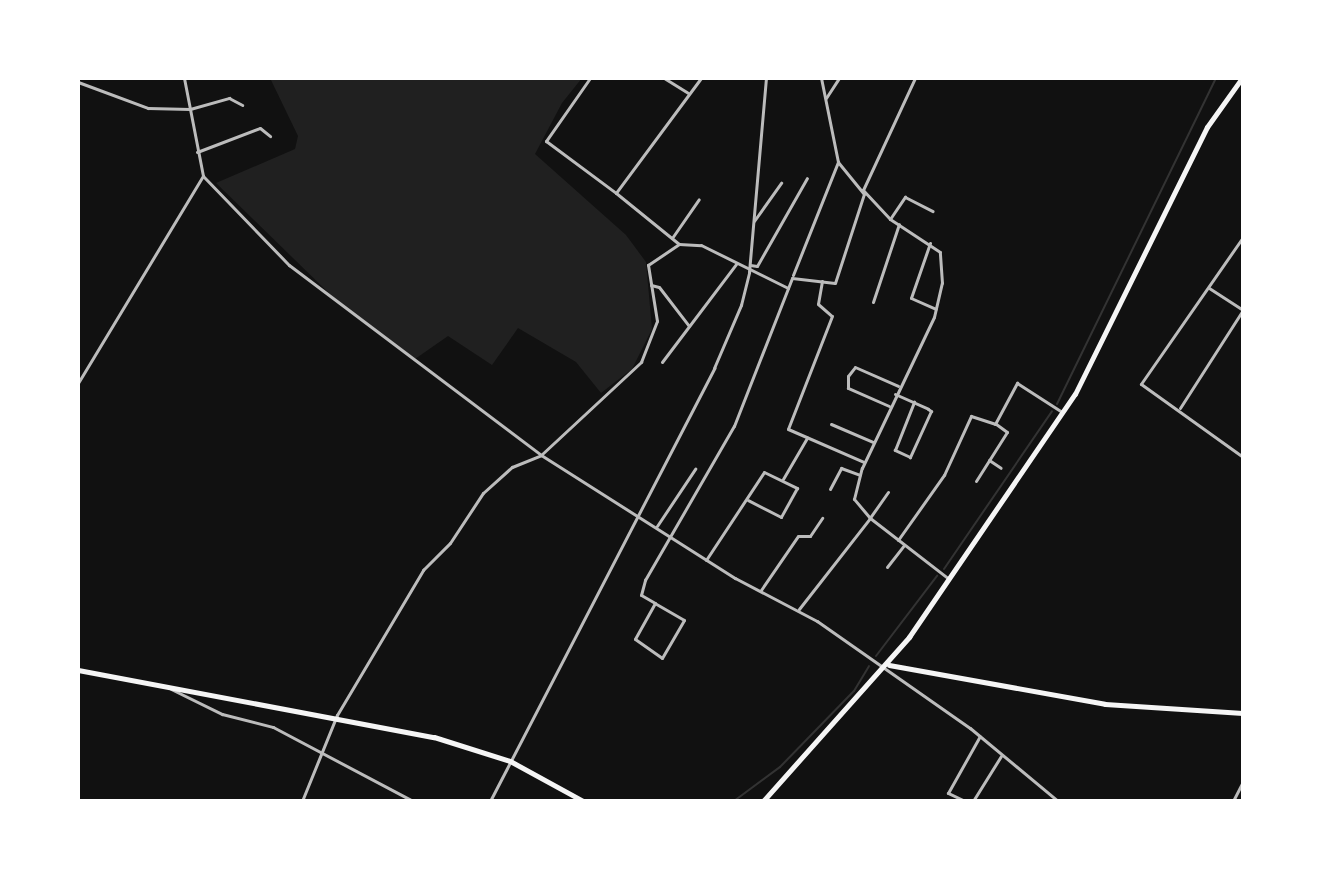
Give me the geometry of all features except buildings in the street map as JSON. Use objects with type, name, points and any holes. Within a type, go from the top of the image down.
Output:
[{"type":"main road","points":[[763,801],[882,669],[949,579],[1062,412],[1207,127],[1242,78]]},
{"type":"main road","points":[[882,669],[892,663],[1105,704],[1243,713]]},
{"type":"main road","points":[[78,670],[337,715],[457,742],[510,761],[583,801]]},
{"type":"street","points":[[184,78],[203,176],[289,265],[541,455],[706,560],[799,609],[980,736],[1058,801]]},
{"type":"street","points":[[590,78],[546,141],[679,244]]},
{"type":"street","points":[[664,78],[688,93]]},
{"type":"street","points":[[616,193],[701,78]]},
{"type":"street","points":[[490,801],[714,368],[741,305],[749,272],[766,78]]},
{"type":"street","points":[[821,78],[838,162],[890,219],[940,252],[943,267],[936,309],[873,442],[854,499],[870,518],[949,579]]},
{"type":"street","points":[[826,99],[839,78]]},
{"type":"street","points":[[792,278],[835,283],[869,172],[915,78]]},
{"type":"street","points":[[78,82],[135,106],[190,109],[229,98],[242,105]]},
{"type":"street","points":[[197,152],[260,128],[270,136]]},
{"type":"street","points":[[655,603],[635,639],[662,658],[684,620],[655,603],[641,595],[670,536],[734,426],[838,162]]},
{"type":"street","points":[[78,383],[95,363],[203,176]]},
{"type":"street","points":[[749,265],[757,266],[807,178]]},
{"type":"street","points":[[754,221],[781,183]]},
{"type":"street","points":[[890,219],[903,197],[933,211]]},
{"type":"street","points":[[672,238],[699,199]]},
{"type":"street","points":[[873,302],[899,224]]},
{"type":"street","points":[[1243,237],[1141,384],[1180,408],[1243,457]]},
{"type":"street","points":[[930,243],[911,298],[936,309]]},
{"type":"street","points":[[302,801],[337,715],[423,570],[450,543],[483,493],[512,467],[541,455],[641,362],[657,321],[649,262],[679,244],[701,245],[749,272],[788,288]]},
{"type":"street","points":[[662,362],[736,264]]},
{"type":"street","points":[[822,281],[818,304],[832,316],[788,429],[864,463]]},
{"type":"street","points":[[651,285],[659,287],[689,326]]},
{"type":"street","points":[[1180,408],[1243,310],[1208,288]]},
{"type":"street","points":[[889,406],[848,388],[848,376],[855,367],[898,386]]},
{"type":"street","points":[[995,424],[1017,383],[1062,412]]},
{"type":"street","points":[[895,394],[914,402],[931,411],[910,457],[895,450],[914,402]]},
{"type":"street","points":[[898,540],[944,475],[971,416],[995,424],[1007,432],[976,481]]},
{"type":"street","points":[[831,424],[873,442]]},
{"type":"street","points":[[783,479],[807,438]]},
{"type":"street","points":[[989,460],[1001,468]]},
{"type":"street","points":[[830,489],[841,468],[860,475]]},
{"type":"street","points":[[656,526],[695,469]]},
{"type":"street","points":[[706,560],[764,472],[783,479],[797,491],[781,517],[748,500]]},
{"type":"street","points":[[799,609],[888,492]]},
{"type":"street","points":[[760,591],[798,536],[810,536],[822,518]]},
{"type":"street","points":[[887,567],[904,545]]},
{"type":"street","points":[[164,686],[222,714],[273,727],[413,801]]},
{"type":"street","points":[[965,801],[948,793],[980,736]]},
{"type":"street","points":[[973,801],[1001,756]]},
{"type":"street","points":[[1233,801],[1243,781]]},
{"type":"shaded area","points":[[270,78],[582,78],[562,103],[535,154],[626,235],[646,262],[652,329],[632,369],[601,393],[576,362],[518,328],[492,365],[448,336],[415,359],[334,298],[216,183],[295,149],[298,136]]},
{"type":"waterway","points":[[1057,404],[1216,78]]},
{"type":"waterway","points":[[944,569],[1052,411]]},
{"type":"waterway","points":[[876,656],[937,576]]},
{"type":"waterway","points":[[734,801],[780,767],[854,691],[869,666]]}]
